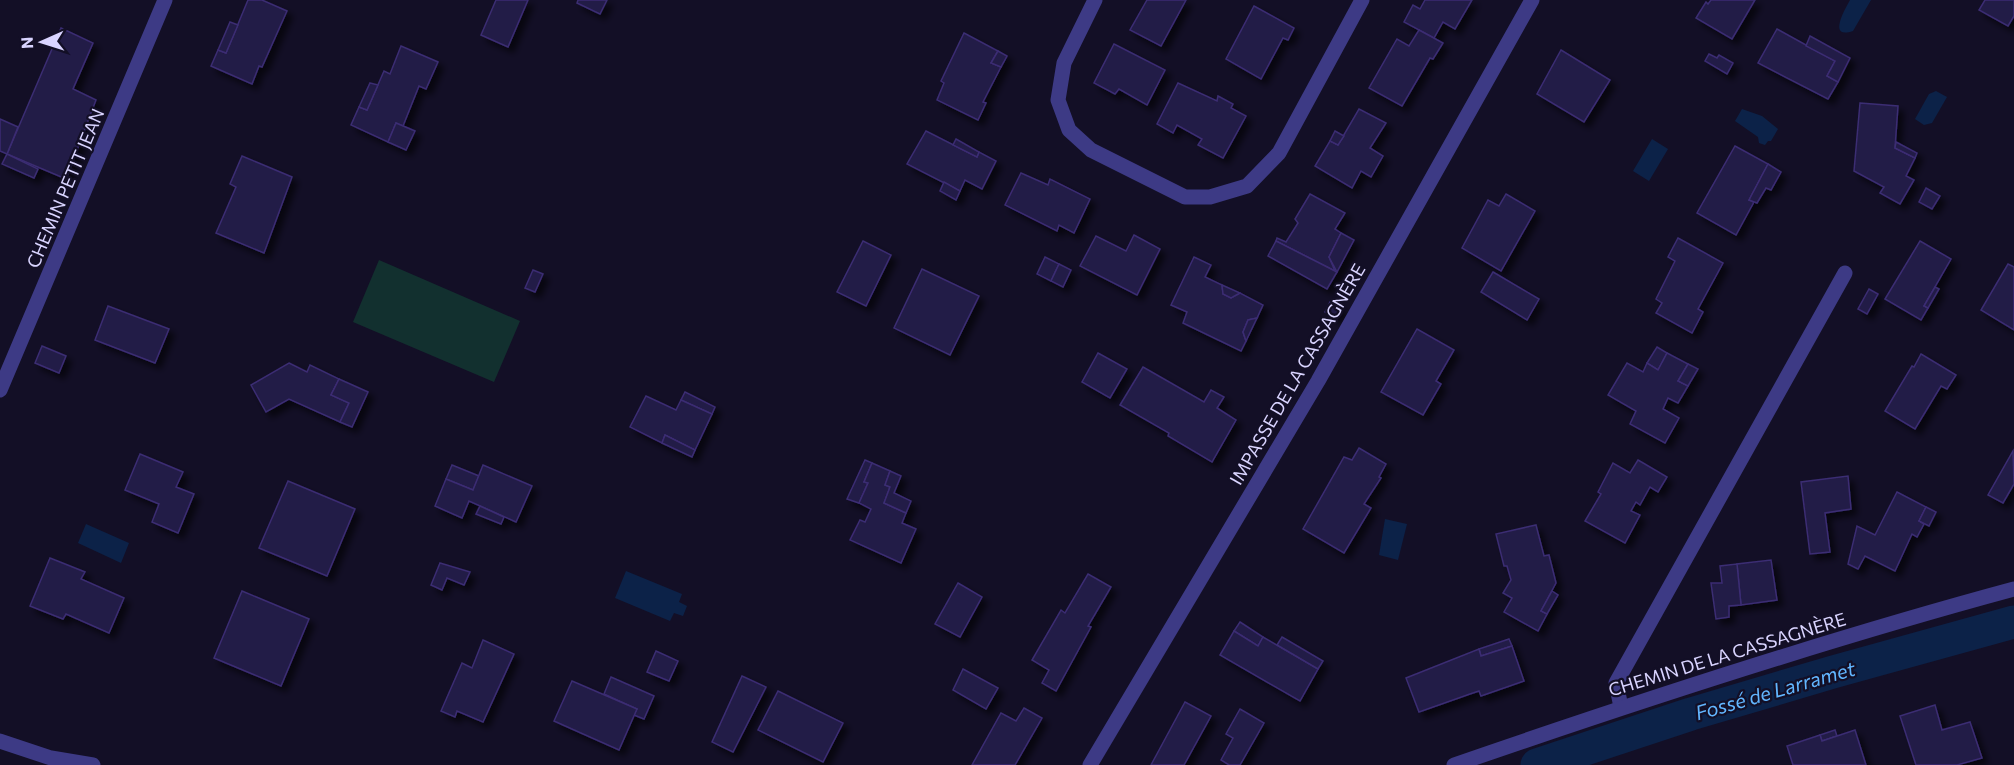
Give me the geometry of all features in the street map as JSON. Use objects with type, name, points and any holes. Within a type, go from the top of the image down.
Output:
[{"type":"street","name":"CHEMIN PETIT JEAN","points":[[0,390],[165,0]]},
{"type":"street","points":[[1095,0],[1064,63],[1058,100],[1069,130],[1090,150],[1185,197],[1210,196],[1247,186],[1279,153],[1362,0]]},
{"type":"street","name":"IMPASSE DE LA CASSAGNÈRE","points":[[1090,765],[1318,381],[1532,0]]},
{"type":"street","points":[[1621,707],[1616,683],[1845,273]]},
{"type":"street","name":"CHEMIN DE LA CASSAGNÈRE","points":[[1454,765],[1621,707],[1926,612],[2014,589]]},
{"type":"street","points":[[0,741],[51,758],[93,765]]},
{"type":"green space","points":[[379,260],[520,321],[494,382],[353,322]]},
{"type":"water","points":[[1850,0],[1871,0],[1853,31],[1845,33],[1839,28]]},
{"type":"water","points":[[1936,91],[1947,97],[1932,123],[1924,125],[1915,119],[1929,94]]},
{"type":"water","points":[[1742,109],[1762,116],[1778,129],[1771,141],[1765,145],[1759,143],[1758,137],[1735,121]]},
{"type":"water","points":[[1652,139],[1668,149],[1649,181],[1633,171]]},
{"type":"water","points":[[1385,519],[1407,524],[1398,560],[1379,555]]},
{"type":"water","points":[[86,524],[129,543],[121,563],[78,543]]},
{"type":"water","points":[[626,571],[682,594],[679,602],[687,606],[683,616],[674,613],[670,621],[615,598]]},
{"type":"building","points":[[248,0],[262,0],[287,11],[252,84],[211,66],[218,50],[226,53]]},
{"type":"building","points":[[496,0],[528,0],[508,47],[481,35]]},
{"type":"building","points":[[578,0],[607,0],[600,14],[577,3]]},
{"type":"building","points":[[1147,0],[1186,0],[1161,46],[1130,30]]},
{"type":"building","points":[[1425,0],[1472,0],[1455,29],[1443,22],[1434,38],[1404,22],[1413,5],[1420,9]]},
{"type":"building","points":[[1711,0],[1755,0],[1732,39],[1696,18],[1706,2],[1708,4]]},
{"type":"building","points":[[1985,0],[2014,0],[2014,16],[2008,26],[1979,10]]},
{"type":"building","points":[[1254,6],[1294,28],[1288,40],[1283,38],[1261,79],[1226,59]]},
{"type":"building","points":[[230,22],[238,25],[226,53],[218,50]]},
{"type":"building","points":[[61,28],[93,43],[73,89],[96,100],[66,179],[7,154]]},
{"type":"building","points":[[1777,29],[1835,61],[1827,76],[1838,82],[1828,99],[1758,63]]},
{"type":"building","points":[[1419,30],[1443,43],[1433,59],[1430,58],[1402,106],[1369,88],[1397,39],[1409,46]]},
{"type":"building","points":[[964,33],[998,51],[991,63],[1001,67],[983,102],[986,103],[978,120],[937,100],[944,83],[941,81]]},
{"type":"building","points":[[1810,36],[1850,58],[1838,82],[1827,76],[1835,61],[1806,46]]},
{"type":"building","points":[[1114,44],[1165,70],[1147,105],[1119,89],[1115,94],[1094,83]]},
{"type":"building","points":[[401,46],[438,62],[426,89],[419,86],[403,126],[396,123],[388,142],[351,125],[359,107],[367,110],[384,71],[390,74]]},
{"type":"building","points":[[1561,50],[1610,80],[1584,122],[1537,94]]},
{"type":"building","points":[[998,51],[1007,56],[1001,67],[991,63]]},
{"type":"building","points":[[1709,54],[1717,58],[1719,55],[1733,63],[1727,74],[1705,61]]},
{"type":"building","points":[[370,83],[378,85],[367,110],[359,107]]},
{"type":"building","points":[[1178,83],[1217,101],[1218,96],[1233,104],[1231,108],[1246,116],[1223,158],[1198,145],[1202,139],[1177,125],[1173,133],[1157,124]]},
{"type":"building","points":[[1860,103],[1898,106],[1895,148],[1915,158],[1906,176],[1914,180],[1900,204],[1880,193],[1884,187],[1854,171]]},
{"type":"building","points":[[1359,109],[1386,123],[1370,148],[1383,156],[1371,177],[1361,171],[1352,188],[1315,166],[1330,141],[1338,145]]},
{"type":"building","points":[[0,119],[18,127],[7,154],[0,151]]},
{"type":"building","points":[[396,123],[415,131],[406,150],[388,142]]},
{"type":"building","points":[[926,131],[977,157],[979,152],[996,161],[982,189],[965,180],[960,191],[907,164]]},
{"type":"building","points":[[1335,131],[1344,136],[1338,145],[1330,141]]},
{"type":"building","points":[[956,139],[979,152],[977,157],[953,145]]},
{"type":"building","points":[[1896,142],[1917,153],[1915,158],[1895,148]]},
{"type":"building","points":[[1735,146],[1768,164],[1749,200],[1754,202],[1736,235],[1697,213]]},
{"type":"building","points":[[7,154],[38,169],[34,178],[2,164]]},
{"type":"building","points":[[242,156],[292,177],[264,253],[216,233],[236,187],[230,184]]},
{"type":"building","points":[[1768,164],[1781,172],[1771,190],[1766,188],[1757,203],[1749,200]]},
{"type":"building","points":[[1021,173],[1048,185],[1050,179],[1090,199],[1074,233],[1059,225],[1057,231],[1005,205]]},
{"type":"building","points":[[944,182],[960,191],[956,200],[940,191]]},
{"type":"building","points":[[1926,188],[1940,196],[1932,209],[1919,202]]},
{"type":"building","points":[[1310,194],[1345,213],[1335,229],[1341,233],[1329,257],[1335,271],[1276,241],[1277,238],[1286,242],[1298,223],[1295,219]]},
{"type":"building","points":[[1506,194],[1535,211],[1501,271],[1462,248],[1488,200],[1499,206]]},
{"type":"building","points":[[1341,233],[1354,240],[1337,272],[1329,257]]},
{"type":"building","points":[[1134,235],[1160,249],[1137,295],[1080,266],[1096,236],[1126,251]]},
{"type":"building","points":[[1678,238],[1723,263],[1698,309],[1703,312],[1692,333],[1656,313],[1662,303],[1656,299],[1675,261],[1668,257]]},
{"type":"building","points":[[863,241],[891,255],[866,306],[837,292]]},
{"type":"building","points":[[1276,241],[1337,272],[1327,289],[1268,256]]},
{"type":"building","points":[[1920,241],[1951,259],[1924,306],[1928,308],[1921,320],[1885,299]]},
{"type":"building","points":[[1045,257],[1059,264],[1051,281],[1037,274]]},
{"type":"building","points":[[1194,257],[1211,265],[1205,277],[1222,285],[1223,294],[1231,298],[1240,293],[1263,305],[1257,318],[1248,320],[1243,332],[1246,341],[1241,351],[1183,323],[1187,312],[1171,305]]},
{"type":"building","points":[[1059,264],[1071,270],[1063,287],[1051,281]]},
{"type":"building","points":[[2008,264],[2014,267],[2014,330],[1981,310]]},
{"type":"building","points":[[922,269],[979,296],[950,355],[894,328]]},
{"type":"building","points":[[533,270],[543,274],[535,292],[525,288]]},
{"type":"building","points":[[1493,272],[1539,299],[1527,320],[1481,292]]},
{"type":"building","points":[[1222,285],[1240,293],[1231,298],[1223,294]]},
{"type":"building","points":[[1935,287],[1939,289],[1928,308],[1924,306]]},
{"type":"building","points":[[1869,289],[1878,294],[1867,314],[1858,309]]},
{"type":"building","points":[[1330,302],[1341,308],[1336,318],[1325,312]]},
{"type":"building","points":[[108,306],[169,329],[155,363],[95,340]]},
{"type":"building","points":[[1257,318],[1246,341],[1243,332],[1248,320]]},
{"type":"building","points":[[1417,329],[1454,350],[1436,381],[1441,384],[1423,415],[1381,392]]},
{"type":"building","points":[[42,346],[66,356],[59,373],[35,363]]},
{"type":"building","points":[[1657,347],[1667,353],[1658,370],[1647,363]]},
{"type":"building","points":[[1098,353],[1127,369],[1110,398],[1082,382]]},
{"type":"building","points":[[1667,353],[1688,364],[1678,381],[1688,386],[1678,403],[1668,398],[1663,409],[1679,418],[1665,443],[1630,424],[1636,411],[1608,395],[1627,363],[1643,372],[1647,363],[1658,370]]},
{"type":"building","points":[[1921,354],[1956,375],[1947,389],[1941,386],[1915,429],[1885,411]]},
{"type":"building","points":[[289,363],[307,372],[310,365],[339,379],[331,395],[349,403],[340,422],[289,399],[266,412],[251,385]]},
{"type":"building","points":[[1688,364],[1698,369],[1688,386],[1678,381]]},
{"type":"building","points":[[1143,367],[1204,402],[1211,390],[1224,397],[1217,408],[1236,420],[1212,462],[1168,436],[1169,433],[1120,405]]},
{"type":"building","points":[[339,379],[368,392],[352,427],[340,422],[349,403],[331,395]]},
{"type":"building","points":[[685,392],[715,407],[712,414],[681,400]]},
{"type":"building","points":[[646,396],[676,410],[681,400],[712,414],[695,450],[665,435],[662,443],[630,427]]},
{"type":"building","points":[[665,435],[695,450],[692,457],[662,443]]},
{"type":"building","points":[[1359,448],[1386,464],[1379,477],[1381,478],[1364,504],[1371,508],[1344,553],[1303,529],[1344,457],[1352,460]]},
{"type":"building","points":[[2013,451],[2014,484],[2003,503],[1988,495]]},
{"type":"building","points":[[140,454],[183,472],[176,487],[194,494],[178,533],[152,522],[159,504],[125,490]]},
{"type":"building","points":[[865,460],[872,463],[864,482],[868,483],[859,503],[847,499]]},
{"type":"building","points":[[1638,460],[1667,477],[1658,492],[1650,487],[1640,505],[1636,502],[1631,511],[1640,515],[1625,543],[1585,521],[1601,494],[1598,492],[1613,463],[1630,473]]},
{"type":"building","points":[[872,463],[890,471],[885,485],[890,487],[884,503],[906,513],[902,523],[916,529],[901,563],[850,540],[860,520],[865,522],[871,509],[859,503],[868,483],[864,482]]},
{"type":"building","points":[[452,465],[479,476],[473,490],[446,479]]},
{"type":"building","points":[[483,465],[532,486],[516,522],[469,501],[462,518],[435,506],[446,479],[473,490]]},
{"type":"building","points":[[890,471],[901,476],[894,493],[911,501],[906,513],[884,503],[890,487],[885,485]]},
{"type":"building","points":[[1848,476],[1851,509],[1825,513],[1830,552],[1810,554],[1801,482]]},
{"type":"building","points":[[288,481],[355,509],[327,576],[259,548]]},
{"type":"building","points":[[1897,492],[1926,507],[1919,521],[1924,524],[1917,537],[1912,534],[1895,571],[1865,556],[1858,569],[1848,564],[1857,526],[1875,535]]},
{"type":"building","points":[[480,506],[504,517],[501,524],[476,514]]},
{"type":"building","points":[[1926,507],[1936,512],[1929,526],[1919,521]]},
{"type":"building","points":[[1536,525],[1544,556],[1549,555],[1556,583],[1541,611],[1547,614],[1538,631],[1504,612],[1512,598],[1503,593],[1511,580],[1507,566],[1504,566],[1496,534]]},
{"type":"building","points":[[50,558],[85,572],[81,579],[124,598],[109,633],[66,614],[63,619],[30,606]]},
{"type":"building","points":[[1771,560],[1777,600],[1741,605],[1737,564]]},
{"type":"building","points":[[440,563],[470,572],[464,585],[447,578],[442,590],[431,585]]},
{"type":"building","points":[[1737,564],[1741,605],[1729,606],[1729,617],[1716,619],[1711,583],[1722,583],[1720,566]]},
{"type":"building","points":[[1088,574],[1111,587],[1088,626],[1091,627],[1056,691],[1042,683],[1049,670],[1032,660],[1061,610],[1065,613]]},
{"type":"building","points":[[958,583],[982,597],[960,637],[935,624]]},
{"type":"building","points":[[242,591],[309,619],[281,686],[214,658]]},
{"type":"building","points":[[1552,591],[1558,595],[1547,614],[1541,611]]},
{"type":"building","points":[[1240,622],[1263,637],[1258,646],[1234,631]]},
{"type":"building","points":[[1234,631],[1258,646],[1263,637],[1318,669],[1300,701],[1220,655]]},
{"type":"building","points":[[1282,637],[1323,661],[1318,669],[1277,645]]},
{"type":"building","points":[[1509,639],[1512,646],[1481,656],[1479,649]]},
{"type":"building","points":[[483,640],[514,654],[483,722],[457,711],[455,717],[441,711],[462,663],[472,668]]},
{"type":"building","points":[[1512,646],[1524,681],[1481,696],[1479,691],[1419,712],[1406,678],[1479,649],[1481,656]]},
{"type":"building","points":[[656,651],[678,661],[669,681],[647,672]]},
{"type":"building","points":[[963,669],[998,688],[986,709],[953,690]]},
{"type":"building","points":[[742,676],[766,687],[733,752],[712,742]]},
{"type":"building","points":[[611,677],[654,696],[644,719],[634,715],[637,709],[604,694]]},
{"type":"building","points":[[572,681],[637,709],[619,750],[554,721]]},
{"type":"building","points":[[778,691],[843,723],[823,762],[758,730]]},
{"type":"building","points":[[1185,702],[1211,716],[1184,765],[1151,765]]},
{"type":"building","points":[[1935,705],[1942,730],[1970,722],[1982,758],[1957,765],[1916,765],[1900,716]]},
{"type":"building","points":[[1024,708],[1042,718],[1015,765],[972,765],[1001,713],[1016,721]]},
{"type":"building","points":[[1240,709],[1264,723],[1240,765],[1229,765],[1221,760],[1233,738],[1226,734]]},
{"type":"building","points":[[1835,730],[1837,736],[1822,741],[1820,735]]},
{"type":"building","points":[[1855,730],[1866,765],[1793,765],[1787,746],[1820,735],[1822,741]]},
{"type":"waterway","name":"Fossé de Larramet","points":[[1537,765],[1691,714],[2014,622]]}]
